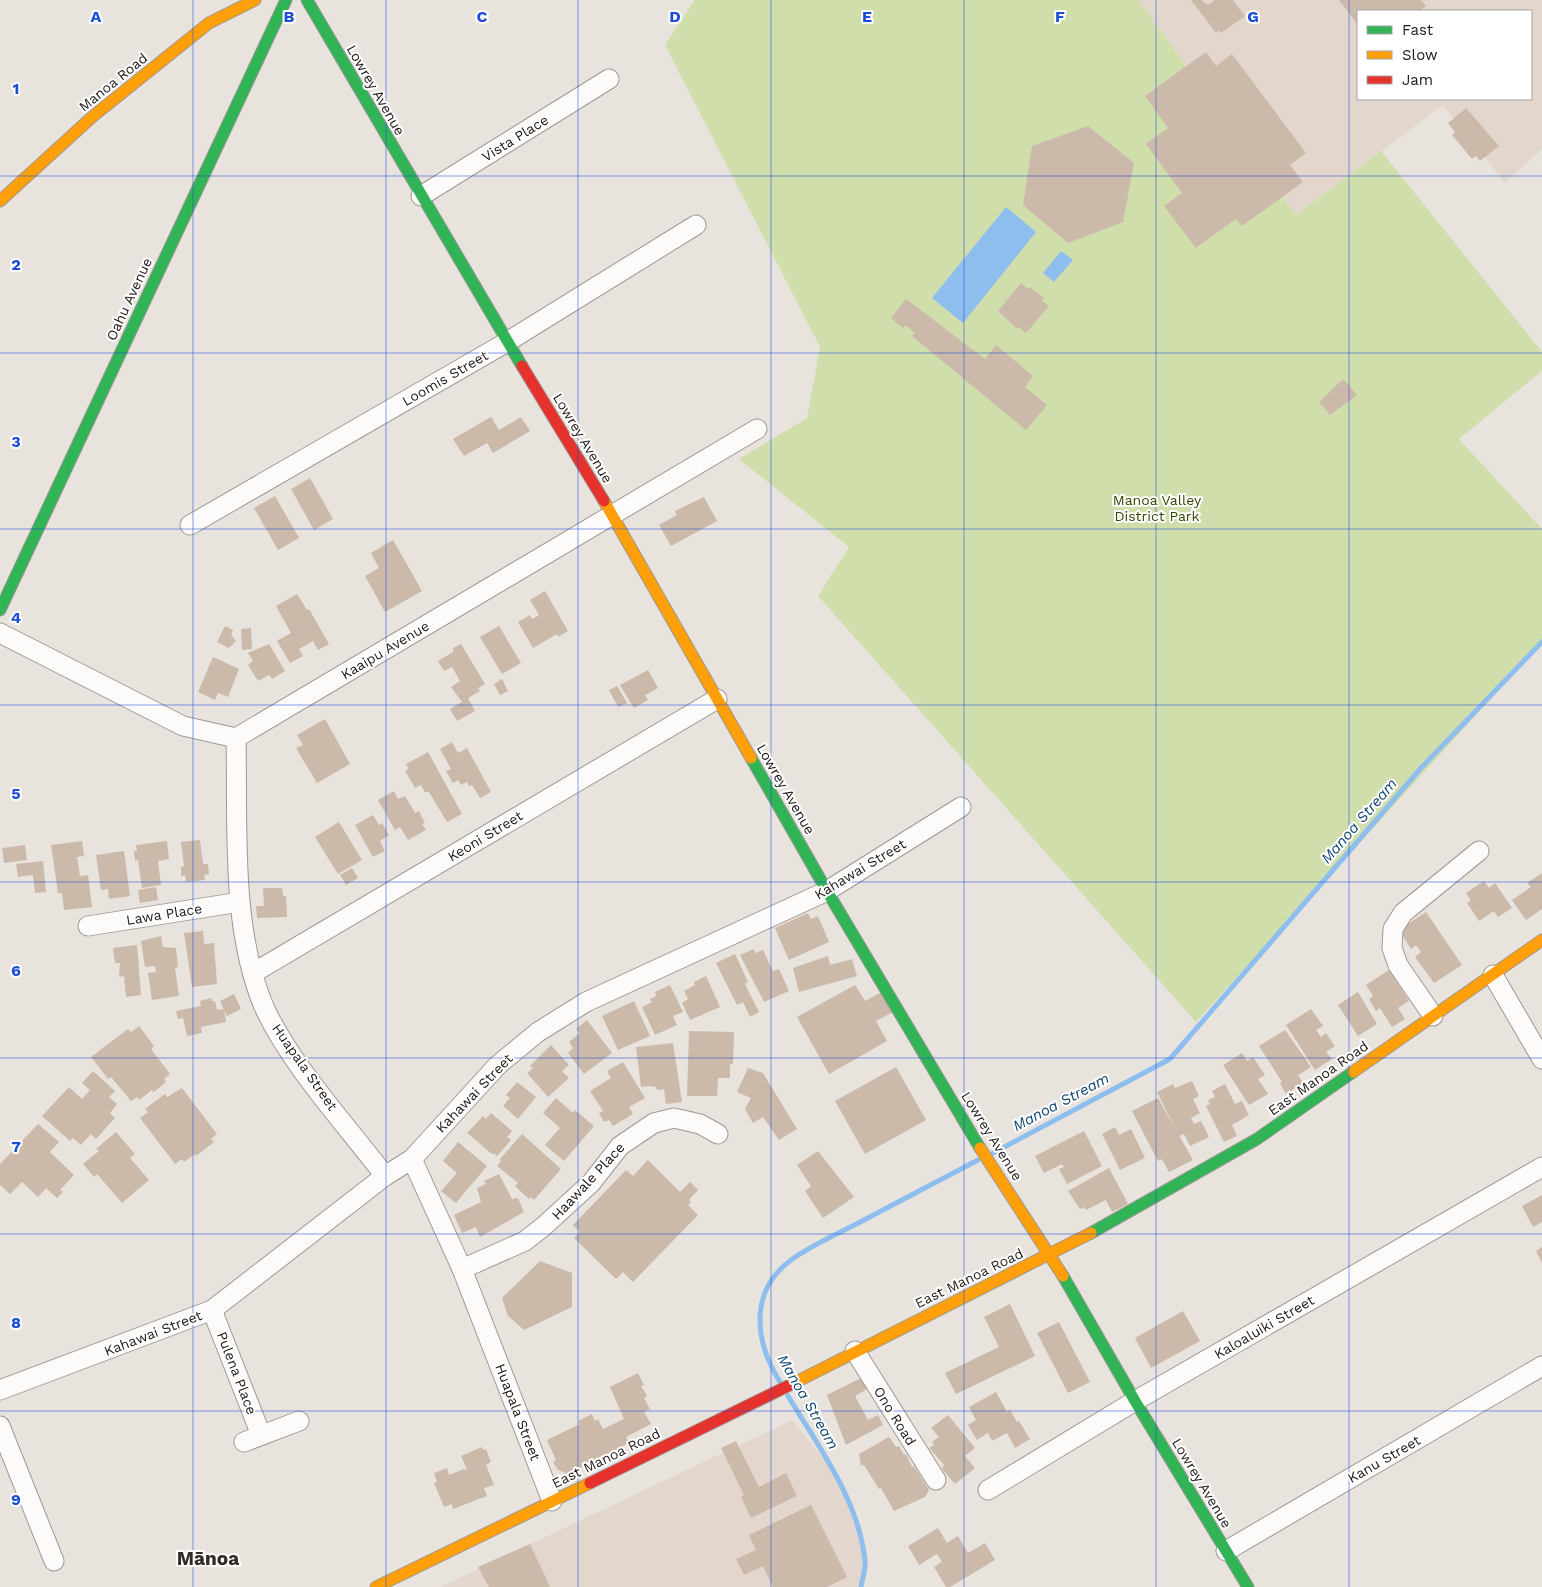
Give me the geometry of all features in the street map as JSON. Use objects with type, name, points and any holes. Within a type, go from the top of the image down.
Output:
[{"type":"street","name":"Manoa Road","points":[[0,201],[92,117],[209,23],[255,0]]},
{"type":"street","name":"Oahu Avenue","points":[[0,610],[286,0]]},
{"type":"street","name":"Lowrey Avenue","points":[[307,0],[507,342],[612,515],[827,891],[978,1146],[1051,1255],[1135,1401],[1248,1587]]},
{"type":"street","name":"Vista Place","points":[[421,196],[609,79]]},
{"type":"street","name":"Loomis Street","points":[[190,525],[507,342],[696,225]]},
{"type":"street","name":"Kaaipu Avenue","points":[[236,738],[757,429]]},
{"type":"street","points":[[0,633],[183,726],[236,738]]},
{"type":"street","name":"Keoni Street","points":[[252,973],[716,699]]},
{"type":"street","name":"Huapala Street","points":[[236,738],[240,902],[252,973],[265,1008],[285,1044],[385,1176]]},
{"type":"street","name":"Kahawai Street","points":[[0,1390],[212,1310],[385,1176],[412,1159],[498,1065],[558,1018],[586,1002],[827,891],[961,807]]},
{"type":"street","points":[[1433,1016],[1398,965],[1392,948],[1393,929],[1402,913],[1479,851]]},
{"type":"street","name":"Lawa Place","points":[[88,926],[240,902]]},
{"type":"street","name":"East Manoa Road","points":[[376,1587],[819,1371],[854,1351],[1051,1255],[1113,1222],[1257,1139],[1542,940]]},
{"type":"street","points":[[1493,975],[1542,1060]]},
{"type":"street","name":"Haawale Place","points":[[462,1269],[525,1241],[591,1183],[620,1146],[654,1123],[674,1118],[700,1124],[718,1134]]},
{"type":"street","name":"Huapala Street","points":[[412,1159],[462,1269],[552,1501]]},
{"type":"street","name":"Kaloaluiki Street","points":[[988,1490],[1135,1401],[1542,1167]]},
{"type":"street","name":"Pulena Place","points":[[212,1310],[261,1436]]},
{"type":"street","name":"Ono Road","points":[[854,1351],[936,1480]]},
{"type":"street","name":"Kanu Street","points":[[1226,1551],[1542,1366]]},
{"type":"street","points":[[244,1442],[299,1421]]},
{"type":"street","points":[[0,1426],[54,1561]]},
{"type":"shaded area","points":[[1138,0],[1542,0],[1542,149],[1505,183],[1443,105],[1296,216]]},
{"type":"shaded area","points":[[792,1420],[831,1467],[856,1516],[866,1562],[861,1587],[440,1587]]},
{"type":"green space","name":"Manoa Valley District Park","points":[[695,0],[1138,0],[1296,215],[1381,151],[1542,352],[1542,371],[1459,439],[1542,529],[1542,643],[1196,1022],[818,596],[849,547],[739,459],[807,418],[820,347],[665,45]]},
{"type":"water","points":[[1006,207],[1036,232],[963,323],[932,298]]},
{"type":"water","points":[[1061,251],[1073,260],[1054,282],[1043,273]]},
{"type":"building","points":[[1191,0],[1201,0],[1208,5],[1215,0],[1233,0],[1245,16],[1221,33],[1219,30],[1216,33]]},
{"type":"building","points":[[1339,0],[1421,0],[1426,6],[1420,10],[1357,10],[1357,24]]},
{"type":"building","points":[[1206,52],[1216,66],[1232,54],[1306,153],[1290,165],[1303,182],[1242,226],[1236,219],[1196,248],[1164,206],[1182,193],[1146,144],[1168,128],[1145,96]]},
{"type":"building","points":[[1466,108],[1499,146],[1480,161],[1476,156],[1472,159],[1452,135],[1455,132],[1448,123]]},
{"type":"building","points":[[1088,126],[1134,163],[1123,222],[1068,243],[1023,205],[1032,146]]},
{"type":"building","points":[[1021,283],[1028,289],[1030,287],[1044,298],[1042,301],[1049,306],[1026,333],[1018,327],[1017,329],[998,311]]},
{"type":"building","points":[[906,299],[985,359],[996,345],[1033,376],[1025,387],[1047,405],[1026,430],[912,336],[915,333],[906,325],[903,328],[891,318]]},
{"type":"building","points":[[1343,379],[1357,395],[1330,415],[1319,402]]},
{"type":"building","points":[[491,417],[499,430],[521,417],[530,431],[493,453],[487,443],[464,456],[453,439]]},
{"type":"building","points":[[310,478],[333,519],[314,530],[291,489]]},
{"type":"building","points":[[275,496],[299,538],[278,550],[254,508]]},
{"type":"building","points":[[704,497],[717,521],[671,546],[659,525],[677,515],[675,511]]},
{"type":"building","points":[[393,540],[422,591],[385,612],[365,576],[379,568],[371,553]]},
{"type":"building","points":[[545,591],[568,631],[558,637],[557,634],[533,648],[518,622],[530,615],[532,619],[539,615],[530,600]]},
{"type":"building","points":[[297,594],[307,610],[309,609],[329,644],[318,650],[313,641],[299,649],[303,656],[290,663],[277,641],[291,633],[276,606]]},
{"type":"building","points":[[225,626],[233,630],[231,635],[236,641],[229,648],[217,642]]},
{"type":"building","points":[[499,626],[521,663],[502,674],[480,637]]},
{"type":"building","points":[[251,628],[252,649],[242,650],[241,629]]},
{"type":"building","points":[[269,644],[285,671],[272,679],[269,675],[258,681],[248,665],[253,661],[248,653]]},
{"type":"building","points":[[461,644],[485,684],[478,688],[480,691],[468,698],[475,711],[457,721],[450,709],[462,702],[451,687],[460,681],[452,667],[444,671],[438,661],[453,652],[453,648]]},
{"type":"building","points":[[213,657],[239,669],[228,697],[218,693],[215,700],[198,692]]},
{"type":"building","points":[[648,670],[658,688],[645,695],[648,700],[634,708],[620,685]]},
{"type":"building","points":[[502,679],[508,691],[500,695],[494,684]]},
{"type":"building","points":[[617,686],[627,703],[618,707],[609,690]]},
{"type":"building","points":[[325,719],[350,764],[317,783],[296,748],[303,745],[297,735]]},
{"type":"building","points":[[452,742],[458,753],[467,748],[491,792],[480,798],[472,785],[469,786],[467,782],[461,785],[458,780],[453,783],[446,771],[451,769],[440,749]]},
{"type":"building","points":[[428,752],[462,814],[447,822],[429,792],[425,792],[421,785],[415,788],[405,771],[409,769],[406,764]]},
{"type":"building","points":[[394,791],[398,799],[405,796],[415,813],[419,811],[425,823],[422,824],[426,830],[408,840],[400,827],[395,830],[378,800]]},
{"type":"building","points":[[373,815],[379,825],[382,823],[389,835],[380,841],[385,851],[373,857],[355,825]]},
{"type":"building","points":[[339,822],[362,860],[338,874],[315,837]]},
{"type":"building","points":[[200,840],[203,864],[208,864],[209,874],[204,875],[205,880],[186,882],[185,875],[181,876],[181,867],[184,866],[181,842]]},
{"type":"building","points":[[82,841],[84,856],[77,857],[80,876],[88,875],[92,907],[64,910],[62,893],[58,893],[51,845]]},
{"type":"building","points":[[167,841],[169,859],[158,861],[161,885],[142,888],[138,860],[135,861],[134,851],[137,851],[136,845]]},
{"type":"building","points":[[25,845],[27,860],[4,863],[2,848]]},
{"type":"building","points":[[124,851],[130,896],[109,899],[108,889],[101,890],[96,855]]},
{"type":"building","points":[[43,861],[46,892],[35,893],[33,875],[18,877],[16,864]]},
{"type":"building","points":[[352,868],[358,878],[346,885],[340,875]]},
{"type":"building","points":[[1542,873],[1542,909],[1526,920],[1512,900],[1531,887],[1527,883]]},
{"type":"building","points":[[1484,881],[1489,888],[1495,883],[1512,908],[1498,917],[1494,911],[1479,921],[1467,903],[1471,900],[1466,893]]},
{"type":"building","points":[[156,887],[158,900],[140,903],[138,890]]},
{"type":"building","points":[[263,888],[282,888],[283,896],[286,896],[287,917],[257,918],[256,906],[264,906]]},
{"type":"building","points":[[1426,912],[1462,965],[1434,983],[1415,957],[1421,952],[1416,945],[1411,949],[1399,930]]},
{"type":"building","points":[[808,913],[811,919],[818,916],[829,942],[789,960],[775,928]]},
{"type":"building","points":[[203,931],[204,944],[214,943],[217,984],[192,987],[184,933]]},
{"type":"building","points":[[161,936],[163,947],[176,948],[178,967],[175,968],[179,996],[152,1000],[148,973],[156,972],[155,966],[145,967],[141,941]]},
{"type":"building","points":[[137,945],[141,995],[126,997],[124,976],[119,977],[120,963],[115,963],[113,948]]},
{"type":"building","points":[[754,949],[755,953],[763,950],[773,971],[779,969],[789,991],[764,1002],[740,955]]},
{"type":"building","points":[[735,954],[748,982],[745,984],[759,1012],[750,1017],[743,1002],[737,1005],[716,963]]},
{"type":"building","points":[[828,956],[830,965],[852,959],[857,976],[799,992],[793,968]]},
{"type":"building","points":[[1389,970],[1409,1001],[1398,1008],[1405,1019],[1392,1027],[1380,1008],[1376,1011],[1369,999],[1373,996],[1366,985]]},
{"type":"building","points":[[706,976],[720,1007],[690,1020],[682,1003],[688,999],[684,991],[695,985],[694,982]]},
{"type":"building","points":[[670,985],[683,1012],[673,1016],[677,1025],[655,1035],[642,1007],[652,1002],[650,999],[656,996],[655,992]]},
{"type":"building","points":[[855,985],[865,1001],[882,992],[893,1012],[876,1021],[887,1041],[829,1074],[797,1017]]},
{"type":"building","points":[[1358,992],[1377,1024],[1358,1036],[1338,1005]]},
{"type":"building","points":[[234,994],[241,1009],[227,1016],[220,1001]]},
{"type":"building","points":[[211,998],[212,1001],[215,1001],[217,1010],[224,1009],[226,1022],[201,1027],[202,1033],[187,1036],[183,1018],[178,1019],[176,1011],[201,1006],[200,1001]]},
{"type":"building","points":[[634,1001],[650,1036],[618,1050],[602,1016]]},
{"type":"building","points":[[1311,1009],[1323,1026],[1316,1030],[1321,1037],[1326,1033],[1335,1046],[1326,1052],[1332,1059],[1315,1070],[1286,1025]]},
{"type":"building","points":[[587,1020],[612,1053],[584,1074],[568,1053],[573,1048],[569,1042],[580,1033],[576,1029]]},
{"type":"building","points":[[139,1026],[154,1046],[151,1049],[170,1074],[164,1079],[166,1082],[154,1092],[152,1090],[139,1100],[137,1097],[131,1101],[111,1077],[108,1079],[91,1057],[128,1029],[131,1032]]},
{"type":"building","points":[[1285,1030],[1311,1067],[1298,1075],[1303,1083],[1286,1094],[1280,1083],[1282,1082],[1259,1046]]},
{"type":"building","points":[[689,1031],[734,1032],[733,1064],[730,1064],[730,1078],[718,1078],[717,1096],[687,1096]]},
{"type":"building","points":[[673,1043],[682,1102],[666,1104],[664,1089],[657,1090],[656,1087],[650,1086],[641,1087],[636,1047]]},
{"type":"building","points":[[551,1045],[569,1065],[562,1071],[569,1078],[548,1097],[527,1073],[533,1068],[530,1066]]},
{"type":"building","points":[[1242,1053],[1247,1061],[1253,1057],[1265,1075],[1258,1079],[1268,1094],[1249,1105],[1223,1065]]},
{"type":"building","points":[[623,1062],[645,1098],[629,1107],[633,1114],[613,1126],[609,1120],[604,1122],[599,1113],[603,1111],[590,1091],[611,1078],[607,1071]]},
{"type":"building","points":[[896,1067],[926,1120],[865,1154],[835,1101]]},
{"type":"building","points":[[748,1068],[763,1073],[797,1129],[779,1140],[763,1117],[753,1123],[745,1109],[751,1098],[737,1092]]},
{"type":"building","points":[[93,1071],[115,1091],[109,1097],[117,1104],[110,1113],[115,1118],[96,1139],[91,1134],[81,1145],[73,1138],[70,1141],[42,1116],[69,1087],[82,1099],[90,1090],[82,1083]]},
{"type":"building","points":[[1192,1081],[1199,1096],[1193,1099],[1200,1113],[1191,1118],[1194,1124],[1201,1121],[1209,1137],[1190,1146],[1184,1134],[1179,1136],[1157,1092],[1173,1084],[1175,1088]]},
{"type":"building","points":[[517,1082],[536,1097],[518,1119],[503,1106],[510,1098],[506,1095]]},
{"type":"building","points":[[1225,1084],[1235,1104],[1242,1101],[1249,1115],[1232,1125],[1237,1136],[1224,1142],[1206,1106],[1210,1104],[1208,1100],[1215,1097],[1212,1091]]},
{"type":"building","points":[[182,1088],[217,1134],[211,1139],[214,1142],[196,1156],[195,1154],[184,1162],[182,1159],[175,1164],[140,1118],[148,1112],[145,1109],[165,1094],[167,1097]]},
{"type":"building","points":[[556,1098],[573,1113],[575,1110],[594,1126],[564,1161],[545,1145],[560,1128],[543,1113]]},
{"type":"building","points":[[1158,1098],[1193,1160],[1169,1172],[1162,1159],[1158,1161],[1132,1111]]},
{"type":"building","points":[[491,1113],[512,1131],[507,1137],[511,1140],[497,1156],[467,1133],[483,1116],[486,1119]]},
{"type":"building","points":[[38,1124],[59,1142],[50,1152],[74,1175],[60,1190],[63,1192],[57,1198],[46,1188],[38,1197],[22,1182],[10,1194],[0,1185],[0,1164]]},
{"type":"building","points":[[1115,1127],[1119,1135],[1131,1129],[1145,1158],[1120,1170],[1102,1134]]},
{"type":"building","points":[[1084,1131],[1102,1166],[1067,1184],[1059,1169],[1064,1167],[1062,1164],[1044,1173],[1035,1156]]},
{"type":"building","points":[[116,1132],[135,1154],[130,1158],[149,1180],[122,1203],[97,1174],[94,1177],[83,1164],[99,1151],[96,1149]]},
{"type":"building","points":[[522,1134],[561,1169],[534,1200],[531,1197],[529,1199],[515,1186],[518,1183],[497,1166],[501,1161],[500,1159]]},
{"type":"building","points":[[458,1142],[487,1166],[456,1203],[441,1191],[457,1173],[443,1161]]},
{"type":"building","points":[[818,1151],[854,1197],[823,1218],[805,1191],[811,1186],[797,1165]]},
{"type":"building","points":[[648,1160],[680,1192],[690,1182],[698,1190],[689,1200],[691,1202],[688,1205],[698,1215],[633,1282],[623,1272],[616,1279],[574,1238],[580,1232],[573,1225],[626,1170],[633,1176]]},
{"type":"building","points":[[1109,1168],[1128,1204],[1112,1212],[1106,1200],[1086,1210],[1084,1207],[1080,1209],[1068,1191]]},
{"type":"building","points":[[499,1174],[512,1199],[518,1198],[524,1212],[480,1237],[476,1227],[462,1233],[454,1215],[481,1202],[477,1188],[486,1184],[484,1181]]},
{"type":"building","points":[[1542,1195],[1542,1222],[1533,1227],[1522,1206]]},
{"type":"building","points":[[1542,1247],[1542,1263],[1536,1251]]},
{"type":"building","points":[[540,1261],[572,1273],[572,1307],[524,1330],[508,1316],[502,1298]]},
{"type":"building","points":[[1010,1304],[1035,1356],[956,1394],[945,1373],[999,1347],[984,1317]]},
{"type":"building","points":[[1183,1311],[1200,1341],[1151,1368],[1135,1338]]},
{"type":"building","points":[[1059,1322],[1090,1382],[1068,1393],[1037,1333]]},
{"type":"building","points":[[638,1373],[644,1385],[641,1386],[647,1396],[644,1398],[650,1409],[644,1412],[651,1424],[626,1437],[629,1443],[568,1474],[558,1470],[553,1462],[556,1460],[547,1440],[580,1424],[578,1421],[592,1414],[595,1421],[598,1419],[603,1429],[624,1419],[610,1387]]},
{"type":"building","points":[[861,1378],[867,1389],[855,1396],[868,1420],[878,1415],[883,1425],[846,1445],[827,1395]]},
{"type":"building","points":[[996,1392],[1007,1412],[1010,1410],[1030,1439],[1015,1448],[1007,1433],[992,1441],[988,1433],[977,1440],[968,1425],[976,1420],[969,1407]]},
{"type":"building","points":[[948,1415],[975,1448],[965,1456],[975,1468],[955,1484],[942,1469],[944,1465],[929,1448],[934,1445],[932,1442],[939,1437],[931,1428]]},
{"type":"building","points":[[889,1437],[896,1447],[899,1446],[904,1455],[906,1454],[912,1467],[914,1466],[929,1490],[925,1497],[894,1511],[881,1488],[879,1489],[864,1465],[861,1466],[859,1454]]},
{"type":"building","points":[[736,1441],[759,1487],[786,1473],[797,1496],[751,1518],[741,1497],[744,1495],[721,1448]]},
{"type":"building","points":[[482,1447],[483,1450],[486,1449],[491,1462],[486,1465],[494,1485],[484,1488],[487,1496],[453,1509],[452,1504],[444,1507],[434,1483],[437,1482],[434,1473],[447,1468],[449,1475],[464,1469],[467,1470],[461,1456]]},
{"type":"building","points":[[811,1505],[847,1577],[827,1587],[773,1587],[763,1566],[744,1575],[736,1559],[756,1550],[749,1535]]},
{"type":"building","points":[[938,1528],[947,1543],[958,1536],[968,1553],[985,1543],[995,1560],[950,1587],[946,1587],[934,1567],[942,1562],[937,1554],[919,1565],[908,1546]]},
{"type":"building","points":[[530,1544],[550,1587],[489,1587],[478,1567]]},
{"type":"waterway","name":"Manoa Stream","points":[[993,1153],[1170,1059],[1421,768],[1542,642]]},
{"type":"waterway","name":"Manoa Stream","points":[[780,1382],[765,1351],[760,1318],[762,1302],[768,1287],[777,1273],[791,1260],[808,1249],[978,1160]]},
{"type":"waterway","name":"Manoa Stream","points":[[788,1396],[836,1474],[855,1517],[865,1561],[861,1587]]},
{"type":"traffic: fast","points":[[0,610],[286,0]]},
{"type":"traffic: fast","points":[[307,0],[522,366]]},
{"type":"traffic: fast","points":[[751,758],[827,891],[980,1148]]},
{"type":"traffic: fast","points":[[1091,1233],[1257,1139],[1353,1072]]},
{"type":"traffic: fast","points":[[1063,1276],[1135,1401],[1248,1587]]},
{"type":"traffic: slow","points":[[0,201],[92,117],[209,23],[255,0]]},
{"type":"traffic: slow","points":[[604,501],[751,758]]},
{"type":"traffic: slow","points":[[1353,1072],[1542,940]]},
{"type":"traffic: slow","points":[[980,1148],[1063,1276]]},
{"type":"traffic: slow","points":[[794,1383],[1091,1233]]},
{"type":"traffic: slow","points":[[376,1587],[590,1483]]},
{"type":"traffic: jam","points":[[522,366],[604,501]]},
{"type":"traffic: jam","points":[[590,1483],[794,1383]]},
{"type":"district","name":"Mānoa","points":[[208,1558]]}]
